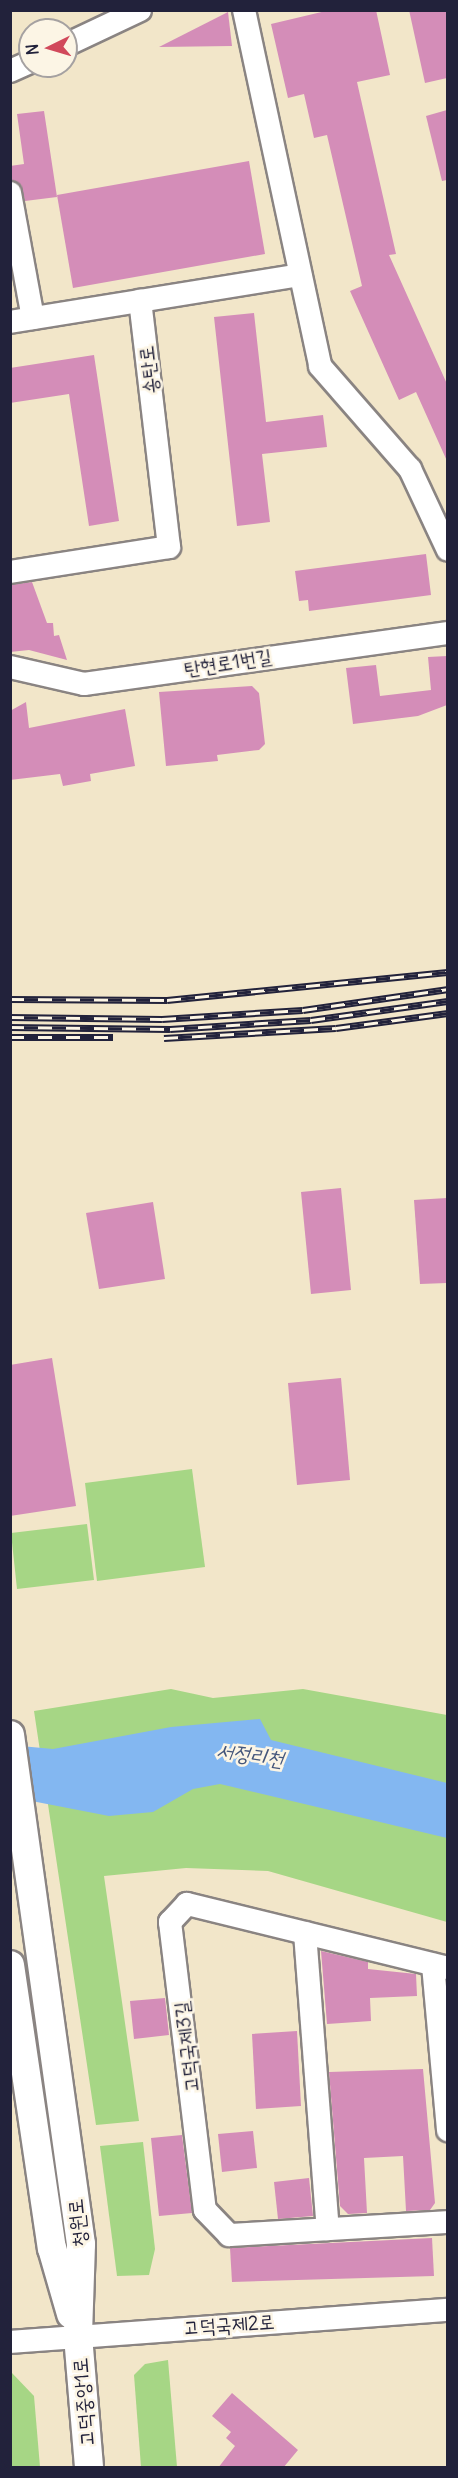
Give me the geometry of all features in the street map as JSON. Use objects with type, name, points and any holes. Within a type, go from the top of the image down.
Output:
[{"type":"main road","name":"청원로","points":[[10,1735],[81,2244],[78,2337]]},
{"type":"main road","name":"청원로","points":[[10,1965],[52,2248],[78,2337]]},
{"type":"main road","name":"고덕중앙1로","points":[[78,2337],[89,2468]]},
{"type":"street","points":[[244,10],[320,366],[410,469],[447,550]]},
{"type":"street","points":[[78,39],[137,11]]},
{"type":"street","points":[[10,193],[33,318]]},
{"type":"street","points":[[10,322],[300,275]]},
{"type":"street","name":"송탄로","points":[[10,572],[169,547],[140,301]]},
{"type":"street","name":"탄현로1번길","points":[[10,667],[84,684],[447,633]]},
{"type":"street","name":"고덕국제3길","points":[[440,1967],[187,1905],[170,1922],[205,2210],[229,2235],[447,2222]]},
{"type":"street","points":[[305,1933],[328,2229]]},
{"type":"street","points":[[440,1967],[447,2130]]},
{"type":"street","name":"고덕국제2로","points":[[10,2342],[447,2310]]},
{"type":"green space","points":[[192,1469],[205,1567],[97,1581],[85,1483]]},
{"type":"green space","points":[[87,1524],[94,1580],[17,1589],[11,1533]]},
{"type":"green space","points":[[171,1689],[213,1698],[303,1689],[447,1715],[447,1922],[268,1871],[186,1868],[104,1876],[139,2121],[96,2125],[34,1711]]},
{"type":"green space","points":[[143,2142],[155,2249],[149,2275],[117,2276],[100,2146]]},
{"type":"green space","points":[[168,2360],[177,2467],[141,2467],[134,2375],[145,2364]]},
{"type":"green space","points":[[11,2372],[34,2396],[40,2467],[11,2467]]},
{"type":"water","name":"서정리천","points":[[260,1719],[271,1740],[447,1783],[447,1838],[220,1784],[193,1789],[153,1812],[109,1816],[11,1797],[10,1745],[53,1749],[171,1727]]},
{"type":"building","points":[[330,10],[376,10],[390,75],[357,82],[396,254],[389,255],[447,384],[447,461],[416,392],[399,400],[350,291],[362,286],[327,135],[314,138],[304,94],[288,98],[271,24]]},
{"type":"building","points":[[409,10],[447,10],[447,78],[425,83]]},
{"type":"building","points":[[228,12],[232,46],[159,47]]},
{"type":"building","points":[[447,110],[447,180],[442,181],[426,116]]},
{"type":"building","points":[[44,111],[57,197],[25,201],[21,185],[10,180],[10,166],[24,164],[17,114]]},
{"type":"building","points":[[249,161],[265,254],[73,288],[57,195]]},
{"type":"building","points":[[254,313],[266,422],[323,415],[327,447],[262,454],[270,522],[237,526],[214,317]]},
{"type":"building","points":[[94,355],[119,521],[89,526],[69,394],[10,403],[10,368]]},
{"type":"building","points":[[426,554],[431,595],[309,611],[308,600],[299,601],[295,571]]},
{"type":"building","points":[[32,582],[47,623],[53,623],[54,636],[59,635],[67,660],[29,650],[10,652],[10,585]]},
{"type":"building","points":[[447,656],[447,705],[418,716],[353,724],[346,668],[376,665],[380,696],[431,690],[428,657]]},
{"type":"building","points":[[252,686],[259,693],[265,744],[259,750],[217,755],[218,761],[166,766],[159,692]]},
{"type":"building","points":[[26,702],[29,728],[125,709],[135,766],[90,774],[91,781],[63,786],[60,774],[10,780],[10,711]]},
{"type":"building","points":[[341,1188],[351,1290],[311,1294],[301,1192]]},
{"type":"building","points":[[447,1198],[447,1283],[420,1284],[414,1200]]},
{"type":"building","points":[[153,1202],[165,1279],[99,1289],[86,1213]]},
{"type":"building","points":[[52,1358],[76,1506],[10,1516],[10,1365]]},
{"type":"building","points":[[341,1378],[350,1480],[297,1485],[288,1383]]},
{"type":"building","points":[[321,1951],[368,1962],[368,1969],[416,1974],[417,1996],[370,1998],[371,2021],[327,2024]]},
{"type":"building","points":[[165,1998],[169,2035],[134,2039],[130,2001]]},
{"type":"building","points":[[297,2031],[301,2106],[256,2109],[252,2034]]},
{"type":"building","points":[[423,2069],[435,2203],[430,2210],[406,2211],[403,2156],[364,2158],[367,2213],[348,2214],[340,2206],[329,2072]]},
{"type":"building","points":[[253,2131],[257,2168],[222,2172],[218,2134]]},
{"type":"building","points":[[182,2135],[192,2213],[159,2216],[151,2138]]},
{"type":"building","points":[[309,2178],[313,2216],[278,2219],[274,2182]]},
{"type":"building","points":[[432,2238],[434,2276],[232,2282],[230,2248]]},
{"type":"building","points":[[232,2393],[298,2450],[283,2468],[218,2468],[235,2446],[226,2438],[231,2432],[212,2416]]},
{"type":"railway","points":[[10,999],[167,1000],[448,972]]},
{"type":"railway","points":[[10,1017],[162,1019],[303,1010],[448,989]]},
{"type":"railway","points":[[10,1027],[170,1029],[311,1020],[448,1001]]},
{"type":"railway","points":[[164,1038],[336,1028],[448,1013]]},
{"type":"railway","points":[[10,1037],[113,1037]]}]
